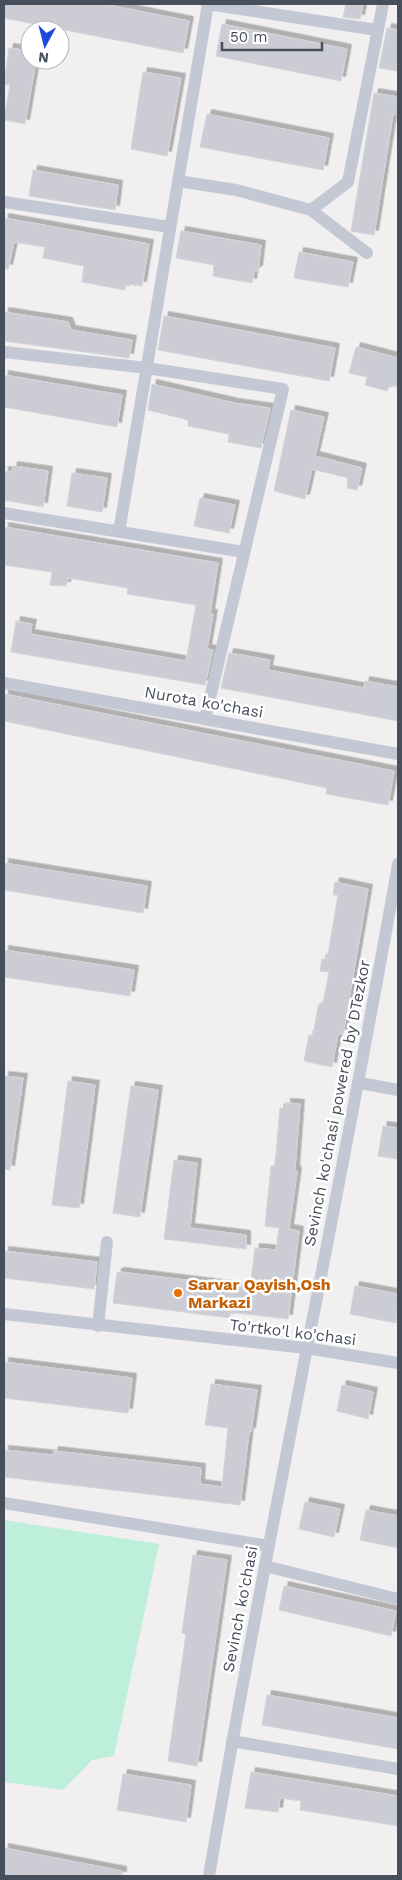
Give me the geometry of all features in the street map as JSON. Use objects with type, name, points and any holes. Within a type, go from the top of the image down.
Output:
[{"type":"street","points":[[119,532],[208,4],[377,30]]},
{"type":"street","points":[[310,210],[348,182],[383,4]]},
{"type":"street","points":[[178,181],[236,190],[310,210],[367,253]]},
{"type":"street","points":[[4,202],[170,228]]},
{"type":"street","points":[[4,352],[146,368],[283,389],[205,719]]},
{"type":"street","points":[[4,513],[244,552]]},
{"type":"street","name":"Nurota ko'chasi","points":[[4,683],[398,754]]},
{"type":"street","name":"Sevinch ko'chasi powered by DTezkor","points":[[306,1348],[360,1083],[398,864]]},
{"type":"street","points":[[360,1083],[398,1090]]},
{"type":"street","points":[[98,1326],[107,1242]]},
{"type":"street","name":"To'rtko'l ko'chasi","points":[[4,1314],[306,1348],[398,1363]]},
{"type":"street","name":"Sevinch ko'chasi","points":[[209,1876],[232,1741],[306,1348]]},
{"type":"street","points":[[4,1502],[269,1546]]},
{"type":"street","points":[[265,1566],[398,1599]]},
{"type":"street","points":[[232,1741],[398,1769]]},
{"type":"green space","points":[[4,1520],[159,1544],[114,1756],[92,1760],[63,1790],[4,1782]]},
{"type":"building","points":[[4,4],[103,4],[189,21],[183,53],[70,31],[70,20],[20,21],[4,18]]},
{"type":"building","points":[[346,4],[363,4],[360,19],[343,17]]},
{"type":"building","points":[[222,24],[347,49],[341,81],[216,56]]},
{"type":"building","points":[[387,28],[398,30],[398,71],[379,68]]},
{"type":"building","points":[[9,48],[20,50],[20,70],[34,70],[25,124],[4,120],[10,85],[4,84]]},
{"type":"building","points":[[143,72],[181,78],[167,156],[131,149]]},
{"type":"building","points":[[374,93],[398,97],[398,115],[393,114],[374,235],[351,231]]},
{"type":"building","points":[[207,114],[329,138],[323,170],[200,147]]},
{"type":"building","points":[[33,170],[118,185],[115,210],[29,196]]},
{"type":"building","points":[[4,218],[149,244],[142,286],[126,284],[125,290],[82,282],[84,266],[43,258],[45,247],[14,242],[8,269],[4,268]]},
{"type":"building","points":[[181,231],[261,245],[258,270],[254,272],[252,283],[213,276],[214,265],[176,258]]},
{"type":"building","points":[[299,252],[353,262],[348,287],[294,278]]},
{"type":"building","points":[[4,312],[68,322],[71,330],[132,340],[129,358],[4,341]]},
{"type":"building","points":[[164,316],[335,348],[329,381],[158,350]]},
{"type":"building","points":[[356,347],[398,358],[398,387],[390,385],[387,391],[365,385],[367,377],[349,373]]},
{"type":"building","points":[[4,375],[122,395],[117,427],[4,407]]},
{"type":"building","points":[[152,384],[234,403],[270,408],[261,448],[228,442],[229,434],[188,426],[188,420],[148,410]]},
{"type":"building","points":[[291,410],[324,417],[315,456],[362,468],[357,490],[347,488],[348,478],[312,469],[305,499],[274,491]]},
{"type":"building","points":[[13,466],[48,471],[43,507],[4,500],[4,471],[12,472]]},
{"type":"building","points":[[72,473],[107,478],[102,512],[67,506]]},
{"type":"building","points":[[200,498],[235,505],[229,533],[194,526]]},
{"type":"building","points":[[4,527],[218,563],[210,614],[213,614],[207,649],[213,650],[205,685],[11,652],[16,621],[32,624],[30,634],[186,661],[196,605],[127,594],[128,588],[68,578],[66,586],[50,585],[52,572],[4,565]]},
{"type":"building","points":[[229,653],[270,660],[268,670],[364,688],[365,681],[398,687],[398,721],[221,688]]},
{"type":"building","points":[[4,694],[394,771],[388,805],[326,794],[327,788],[4,721]]},
{"type":"building","points":[[4,863],[147,886],[143,913],[4,890]]},
{"type":"building","points":[[335,882],[368,889],[343,1034],[338,1034],[332,1067],[304,1061],[309,1035],[313,1036],[318,1007],[320,1003],[323,1003],[329,972],[320,971],[322,959],[327,960],[338,895],[333,895]]},
{"type":"building","points":[[4,950],[134,970],[130,996],[4,977]]},
{"type":"building","points":[[4,1076],[23,1078],[10,1170],[4,1169]]},
{"type":"building","points":[[68,1081],[95,1085],[79,1208],[52,1205]]},
{"type":"building","points":[[131,1086],[158,1090],[140,1217],[113,1213]]},
{"type":"building","points":[[286,1103],[300,1104],[295,1169],[297,1172],[289,1229],[299,1231],[288,1319],[237,1313],[230,1313],[230,1318],[113,1303],[117,1273],[120,1272],[250,1288],[255,1248],[276,1250],[279,1228],[265,1226],[271,1166],[275,1166],[280,1108],[286,1108]]},
{"type":"building","points":[[383,1126],[398,1128],[398,1159],[378,1156]]},
{"type":"building","points":[[174,1160],[197,1163],[190,1228],[246,1235],[246,1249],[164,1239]]},
{"type":"building","points":[[4,1251],[97,1262],[94,1289],[4,1278]]},
{"type":"building","points":[[355,1286],[398,1294],[396,1323],[350,1314]]},
{"type":"building","points":[[4,1362],[132,1378],[128,1413],[4,1398]]},
{"type":"building","points":[[211,1384],[257,1390],[251,1432],[249,1432],[240,1505],[4,1477],[4,1450],[53,1455],[54,1451],[201,1468],[200,1484],[222,1487],[228,1428],[205,1425]]},
{"type":"building","points":[[342,1385],[373,1392],[368,1419],[337,1411]]},
{"type":"building","points":[[305,1502],[340,1509],[334,1537],[299,1529]]},
{"type":"building","points":[[366,1510],[398,1516],[398,1548],[360,1540]]},
{"type":"building","points":[[193,1555],[227,1560],[197,1766],[168,1761],[186,1634],[182,1633]]},
{"type":"building","points":[[284,1586],[396,1611],[391,1636],[279,1610]]},
{"type":"building","points":[[267,1695],[398,1718],[398,1749],[262,1725]]},
{"type":"building","points":[[251,1772],[398,1796],[398,1826],[300,1810],[301,1801],[280,1798],[278,1812],[245,1808]]},
{"type":"building","points":[[123,1774],[191,1785],[186,1822],[117,1810]]},
{"type":"building","points":[[4,1848],[122,1871],[122,1876],[4,1876]]},
{"type":"place","name":"Sarvar Qayish,Osh Markazi","points":[[178,1293]]}]
